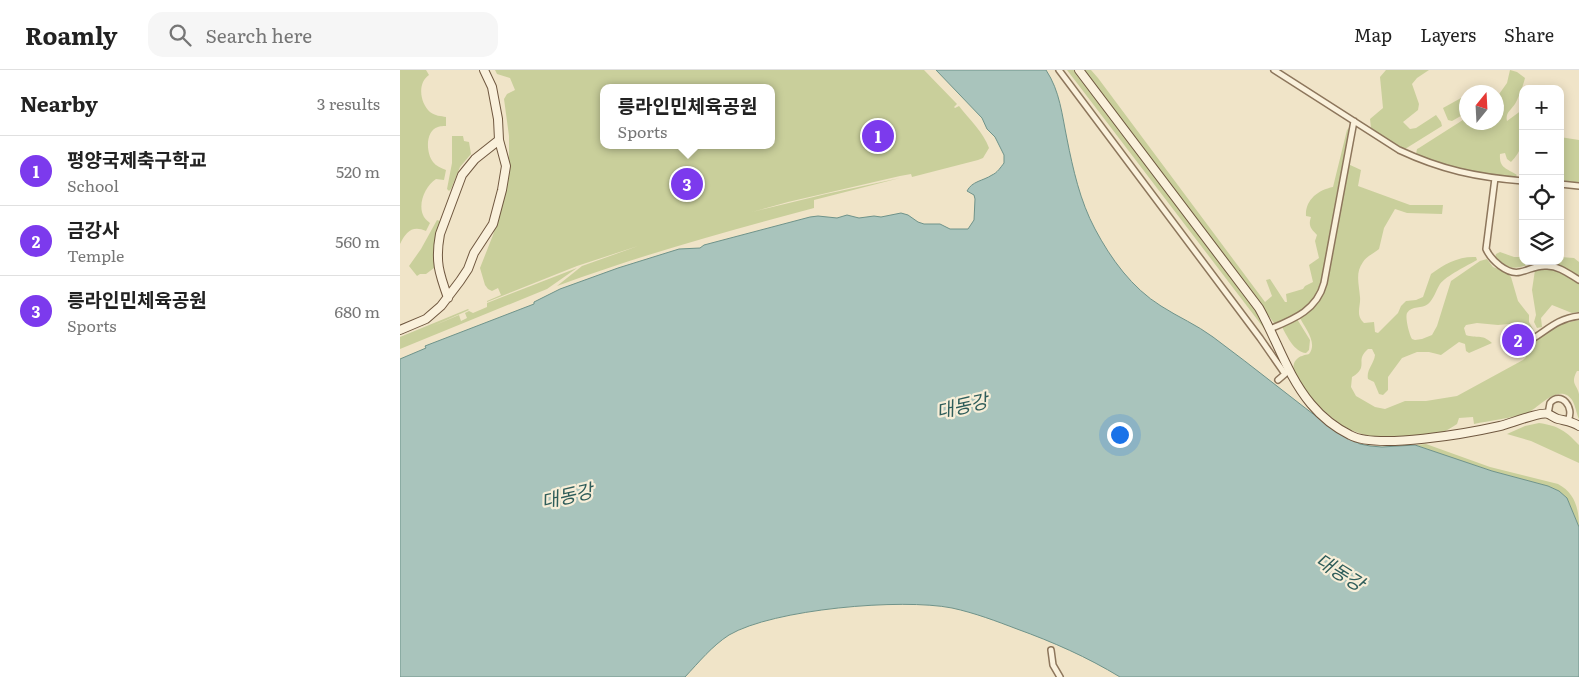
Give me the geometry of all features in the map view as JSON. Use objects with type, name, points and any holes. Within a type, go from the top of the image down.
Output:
[{"type":"street","points":[[400,330],[426,319],[448,298],[468,269],[474,253],[493,224],[506,166],[499,140],[498,119],[492,87],[484,70]]},
{"type":"street","points":[[1059,70],[1260,338],[1285,374],[1278,380]]},
{"type":"street","points":[[1079,70],[1259,308],[1292,375],[1311,404],[1331,422],[1356,438],[1369,440],[1422,439],[1501,426],[1537,415],[1548,414],[1555,418],[1568,420],[1579,426]]},
{"type":"street","points":[[1274,70],[1399,150],[1432,164],[1462,173],[1519,181]]},
{"type":"street","points":[[1270,330],[1301,314],[1311,307],[1321,295],[1354,121]]},
{"type":"street","points":[[448,298],[438,270],[440,234],[462,175],[475,159],[499,140]]},
{"type":"street","points":[[1495,178],[1486,249],[1496,262],[1511,272],[1520,272],[1538,266],[1548,266],[1560,269],[1579,280]]},
{"type":"street","points":[[1564,184],[1579,186]]},
{"type":"street","points":[[1523,344],[1555,322],[1568,317],[1579,316]]},
{"type":"street","points":[[1548,414],[1550,403],[1556,398],[1560,398],[1567,402],[1569,407],[1570,416],[1568,420]]},
{"type":"street","points":[[1051,650],[1053,665],[1060,677]]},
{"type":"green space","points":[[400,70],[426,70],[429,75],[421,88],[424,104],[430,112],[446,117],[446,126],[434,129],[429,137],[428,148],[434,163],[446,170],[444,180],[436,179],[432,182],[423,196],[422,212],[430,223],[426,231],[413,229],[400,244]]},
{"type":"green space","points":[[495,70],[924,70],[957,104],[954,107],[959,106],[972,121],[984,137],[989,148],[983,158],[978,160],[912,177],[911,174],[900,176],[752,212],[900,178],[814,200],[814,208],[684,244],[557,286],[582,266],[638,246],[577,266],[487,302],[501,295],[498,288],[492,291],[488,289],[480,268],[503,203],[509,172],[509,136],[504,99],[507,94],[515,90],[510,78],[497,74]]},
{"type":"green space","points":[[1067,70],[1077,70],[1256,308],[1266,331]]},
{"type":"green space","points":[[1083,70],[1091,70],[1098,78],[1265,302],[1272,296],[1266,280],[1270,279],[1285,302],[1287,302],[1286,294],[1303,289],[1313,282],[1309,265],[1319,258],[1315,241],[1317,235],[1311,227],[1311,217],[1306,216],[1306,210],[1310,201],[1318,193],[1333,187],[1347,130],[1351,126],[1337,192],[1322,285],[1315,301],[1299,313],[1277,324],[1274,323]]},
{"type":"green space","points":[[1386,70],[1429,70],[1412,84],[1419,104],[1418,110],[1403,122],[1410,129],[1416,128],[1436,115],[1442,126],[1405,149],[1398,147],[1371,128],[1370,119],[1383,108],[1380,77]]},
{"type":"green space","points":[[1510,70],[1517,72],[1525,78],[1523,85],[1519,85],[1519,96],[1507,118],[1507,121],[1519,112],[1519,152],[1511,162],[1507,159],[1505,153],[1500,154],[1502,165],[1517,175],[1515,177],[1495,176],[1455,169],[1419,157],[1416,154],[1417,149],[1459,122],[1459,130],[1504,130],[1504,87]]},
{"type":"green space","points":[[1459,99],[1459,117],[1452,121],[1448,120],[1443,108]]},
{"type":"green space","points":[[452,136],[463,136],[464,141],[469,142],[471,154],[460,167],[449,191],[447,189],[452,163]]},
{"type":"green space","points":[[1564,138],[1579,140],[1579,183],[1564,181]]},
{"type":"green space","points":[[1348,164],[1361,170],[1358,186],[1410,205],[1443,205],[1442,214],[1407,213],[1395,209],[1384,228],[1379,249],[1364,260],[1359,270],[1359,314],[1364,323],[1374,322],[1375,332],[1378,333],[1398,313],[1406,301],[1423,297],[1431,274],[1452,261],[1476,257],[1477,260],[1443,281],[1428,304],[1412,309],[1407,313],[1412,339],[1422,339],[1432,335],[1437,326],[1451,281],[1480,261],[1487,259],[1493,267],[1506,272],[1511,277],[1518,301],[1529,315],[1529,322],[1534,331],[1531,338],[1524,338],[1521,332],[1509,324],[1477,323],[1466,325],[1464,328],[1466,335],[1482,337],[1492,343],[1469,353],[1466,351],[1465,344],[1459,342],[1441,355],[1417,352],[1402,358],[1388,377],[1388,390],[1383,395],[1379,394],[1374,382],[1368,379],[1368,373],[1375,355],[1372,349],[1368,349],[1362,357],[1360,370],[1352,377],[1351,387],[1356,396],[1375,407],[1385,409],[1405,401],[1426,401],[1457,396],[1523,360],[1526,357],[1524,347],[1557,325],[1579,320],[1579,371],[1575,375],[1574,381],[1579,394],[1579,419],[1570,398],[1564,394],[1559,394],[1549,397],[1531,411],[1521,415],[1474,424],[1473,417],[1459,418],[1457,424],[1439,434],[1386,438],[1368,436],[1351,430],[1334,419],[1312,399],[1296,377],[1293,368],[1297,359],[1309,354],[1312,345],[1310,336],[1300,318],[1314,308],[1324,291]]},
{"type":"green space","points":[[437,220],[440,221],[434,243],[434,268],[426,274],[417,276],[409,266]]},
{"type":"green space","points":[[1500,252],[1519,257],[1519,265],[1528,265],[1514,268],[1508,267],[1495,257]]},
{"type":"green space","points":[[1564,257],[1574,258],[1579,262],[1579,277],[1559,265],[1564,265]]},
{"type":"green space","points":[[1547,267],[1560,271],[1579,282],[1579,312],[1572,313],[1552,305],[1541,318],[1542,327],[1537,328],[1534,322],[1536,315],[1532,290],[1535,270]]},
{"type":"green space","points":[[577,268],[547,289],[400,349],[400,337],[468,309],[433,326],[459,315],[461,321],[467,318],[465,313],[469,311],[473,313],[487,307],[487,303]]},
{"type":"green space","points":[[1297,319],[1310,340],[1309,350],[1306,353],[1294,347],[1282,327]]},
{"type":"green space","points":[[1539,423],[1557,428],[1566,433],[1579,445],[1579,463],[1531,441],[1507,434],[1525,426]]},
{"type":"green space","points":[[1426,444],[1490,467],[1558,484],[1568,492],[1575,502],[1579,527],[1567,498],[1559,491],[1415,445]]},
{"type":"water","name":"대동강","points":[[936,70],[1046,70],[1051,78],[1062,112],[1069,150],[1085,207],[1101,240],[1123,272],[1150,299],[1213,337],[1337,432],[1360,444],[1370,446],[1415,445],[1492,471],[1548,486],[1559,491],[1567,498],[1579,527],[1579,677],[1120,677],[1057,645],[985,617],[952,608],[902,604],[871,605],[806,612],[775,618],[749,626],[723,639],[685,677],[400,677],[400,359],[426,348],[425,346],[534,304],[534,302],[560,289],[618,268],[679,249],[700,248],[704,245],[810,217],[837,218],[847,215],[859,218],[881,217],[901,213],[924,224],[940,224],[950,229],[968,229],[974,220],[975,199],[974,195],[967,191],[975,183],[994,174],[1004,163],[1004,155],[982,118]]},
{"type":"place","name":"평양국제축구학교","points":[[878,136]]},
{"type":"place","name":"릉라인민체육공원","points":[[687,184]]},
{"type":"place","name":"금강사","points":[[1518,340]]}]
